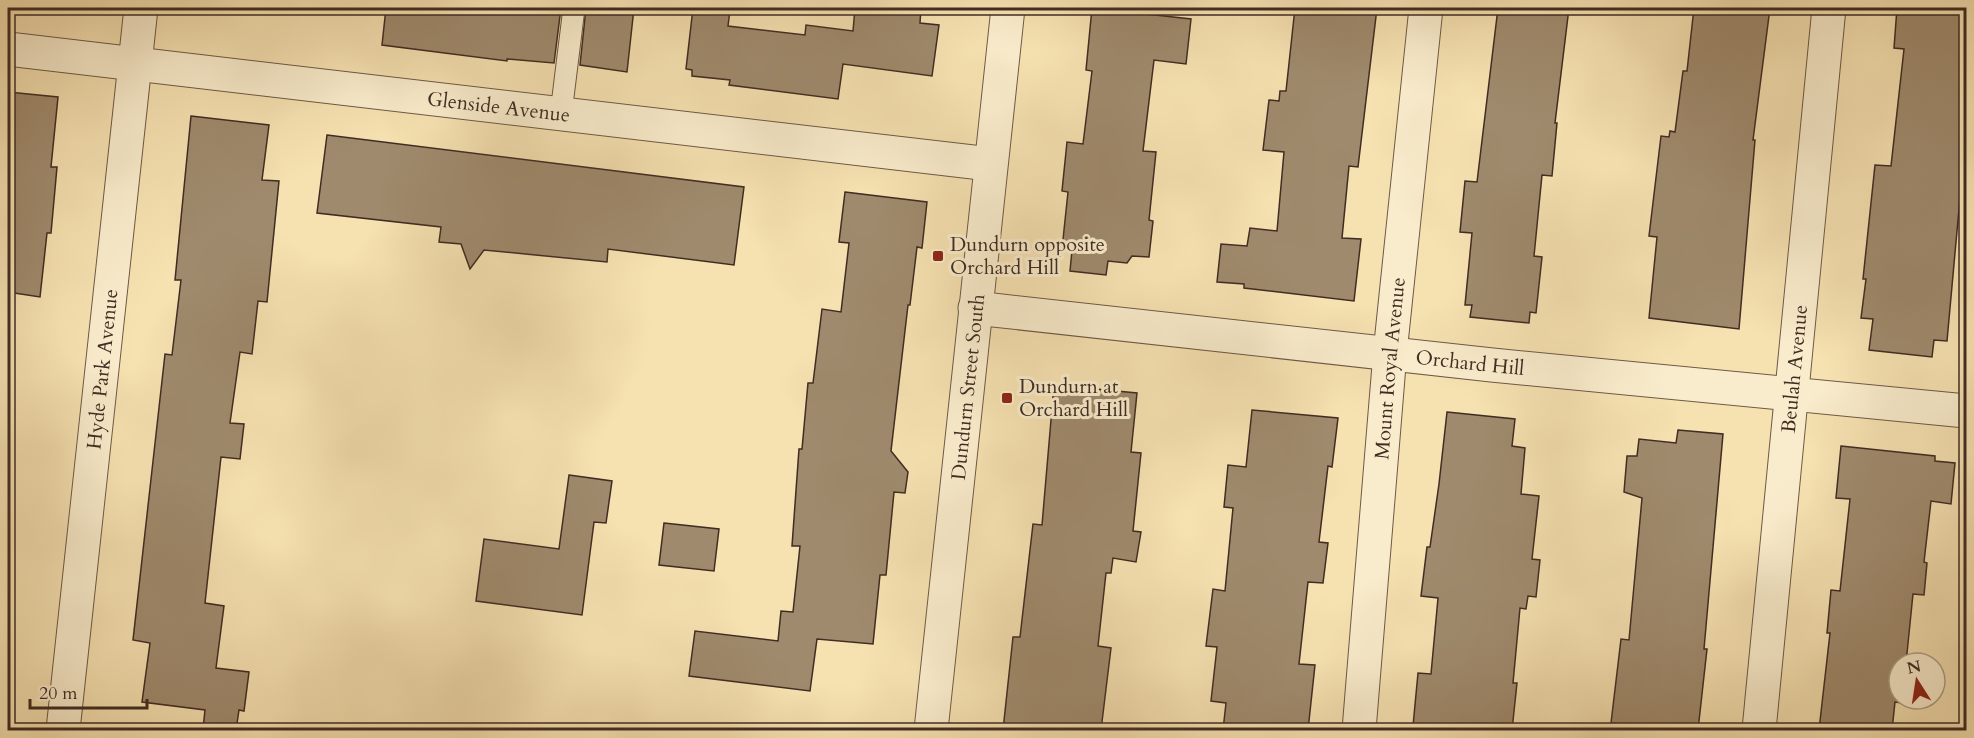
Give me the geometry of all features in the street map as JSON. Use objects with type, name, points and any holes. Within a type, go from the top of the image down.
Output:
[{"type":"street","name":"Hyde Park Avenue","points":[[63,730],[141,8]]},
{"type":"street","name":"Dundurn Street South","points":[[931,730],[1008,8]]},
{"type":"street","name":"Mount Royal Avenue","points":[[1359,730],[1390,353],[1426,8]]},
{"type":"street","name":"Beulah Avenue","points":[[1759,730],[1829,8]]},
{"type":"street","name":"Glenside Avenue","points":[[8,50],[990,164]]},
{"type":"street","name":"Orchard Hill","points":[[975,308],[1790,395],[1966,411]]},
{"type":"lane","points":[[561,113],[574,8]]},
{"type":"building","points":[[386,8],[561,8],[554,63],[507,59],[507,61],[382,45]]},
{"type":"building","points":[[586,8],[634,8],[627,72],[580,65]]},
{"type":"building","points":[[693,8],[730,10],[728,26],[805,35],[806,25],[853,31],[855,8],[921,8],[920,23],[939,25],[932,76],[843,64],[838,99],[729,85],[730,80],[692,76],[692,70],[686,69]]},
{"type":"building","points":[[1092,8],[1191,19],[1186,64],[1154,60],[1143,151],[1156,152],[1149,220],[1153,221],[1149,257],[1132,256],[1127,263],[1108,261],[1106,275],[1070,271],[1072,250],[1062,249],[1068,192],[1062,191],[1067,142],[1083,144],[1092,71],[1086,70]]},
{"type":"building","points":[[1295,8],[1377,8],[1358,167],[1349,166],[1342,238],[1361,239],[1354,301],[1244,288],[1244,284],[1217,282],[1221,244],[1247,246],[1250,228],[1277,231],[1284,152],[1263,150],[1269,100],[1279,101],[1280,91],[1286,91]]},
{"type":"building","points":[[1498,8],[1569,8],[1555,123],[1557,123],[1552,176],[1542,175],[1534,256],[1542,257],[1536,313],[1530,312],[1529,323],[1470,317],[1472,305],[1465,305],[1472,233],[1460,232],[1465,181],[1477,182]]},
{"type":"building","points":[[1694,8],[1770,8],[1753,140],[1755,140],[1739,329],[1649,318],[1657,237],[1649,236],[1661,136],[1669,137],[1670,131],[1675,132],[1683,71],[1687,71]]},
{"type":"building","points":[[1897,8],[1966,8],[1966,199],[1960,198],[1947,341],[1934,340],[1932,357],[1869,350],[1873,319],[1861,318],[1875,165],[1891,166],[1904,49],[1894,48]]},
{"type":"building","points":[[8,92],[58,97],[51,167],[57,167],[51,233],[47,233],[40,297],[8,292]]},
{"type":"building","points":[[191,116],[269,125],[262,180],[279,181],[267,302],[258,301],[252,354],[240,352],[230,423],[244,424],[240,459],[221,457],[205,603],[224,606],[216,668],[249,672],[244,711],[239,710],[236,730],[203,729],[205,710],[142,702],[150,643],[133,640],[165,354],[172,355],[181,280],[175,280]]},
{"type":"building","points":[[327,135],[744,187],[734,265],[608,249],[607,262],[484,250],[470,269],[461,244],[439,242],[441,227],[317,213]]},
{"type":"building","points":[[845,192],[927,202],[922,248],[917,247],[910,305],[908,305],[891,451],[908,472],[905,493],[894,492],[886,575],[880,575],[873,644],[817,639],[810,691],[689,676],[695,631],[778,641],[781,611],[793,612],[800,546],[792,546],[799,449],[802,449],[808,383],[813,383],[822,309],[841,312],[849,243],[839,242]]},
{"type":"building","points":[[1054,385],[1137,393],[1131,452],[1141,453],[1133,531],[1141,532],[1136,562],[1113,558],[1111,573],[1106,573],[1098,646],[1111,648],[1101,730],[1003,730],[1013,637],[1020,637],[1033,524],[1042,525]]},
{"type":"building","points":[[1252,410],[1338,418],[1332,467],[1328,466],[1319,542],[1328,543],[1323,583],[1308,582],[1299,664],[1315,665],[1308,730],[1223,730],[1226,703],[1211,701],[1217,647],[1206,646],[1213,589],[1225,591],[1233,508],[1224,507],[1228,465],[1246,467]]},
{"type":"building","points":[[1447,412],[1515,419],[1512,446],[1525,448],[1521,494],[1539,496],[1532,559],[1540,560],[1536,597],[1528,596],[1526,609],[1520,608],[1513,683],[1517,683],[1512,730],[1461,730],[1413,726],[1418,673],[1431,674],[1438,598],[1421,596],[1427,547],[1430,547],[1439,484]]},
{"type":"building","points":[[1678,430],[1723,434],[1704,649],[1707,649],[1698,730],[1623,730],[1624,724],[1611,723],[1621,639],[1629,640],[1642,498],[1624,492],[1627,456],[1637,456],[1639,439],[1676,443]]},
{"type":"building","points":[[1841,446],[1935,456],[1935,461],[1955,463],[1951,504],[1931,501],[1924,562],[1927,563],[1924,595],[1913,594],[1907,651],[1887,651],[1887,711],[1894,711],[1892,730],[1819,730],[1830,633],[1827,633],[1831,590],[1840,591],[1850,499],[1836,498]]},
{"type":"building","points":[[569,475],[612,481],[606,523],[594,522],[582,615],[476,601],[484,539],[559,549]]},
{"type":"building","points":[[664,523],[719,529],[714,571],[659,565]]},
{"type":"place","name":"Dundurn opposite Orchard Hill","points":[[938,256]]},
{"type":"place","name":"Dundurn at Orchard Hill","points":[[1007,398]]}]
